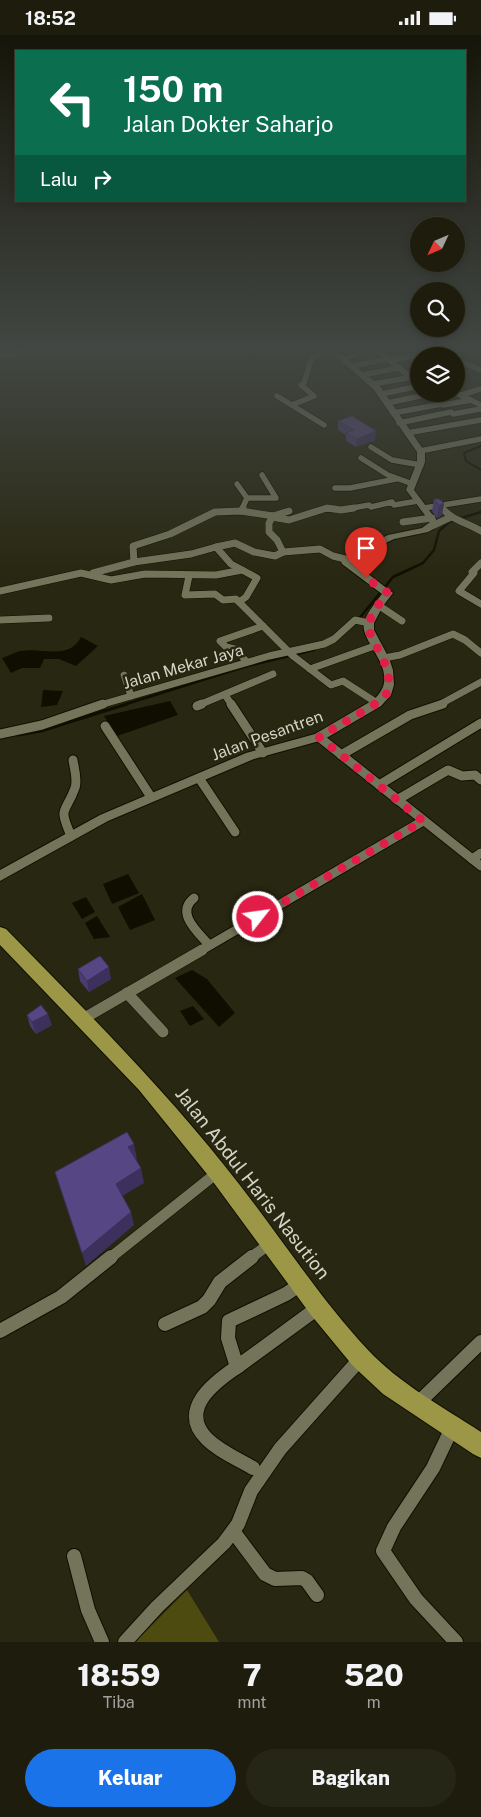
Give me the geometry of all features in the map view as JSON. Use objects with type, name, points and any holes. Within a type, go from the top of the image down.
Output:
[{"type":"highway","name":"Jalan Abdul Haris Nasution","points":[[0,934],[145,1085],[218,1172],[319,1307],[361,1358],[391,1386],[481,1446]]},
{"type":"street","points":[[403,427],[409,433],[422,455],[421,465],[410,483],[410,490],[433,521]]},
{"type":"street","points":[[409,433],[438,427]]},
{"type":"street","points":[[420,451],[481,439]]},
{"type":"street","points":[[371,447],[392,460],[421,465]]},
{"type":"street","points":[[361,458],[396,479],[410,483]]},
{"type":"street","points":[[247,498],[272,499],[276,497],[262,475]]},
{"type":"street","points":[[335,488],[350,488],[396,479]]},
{"type":"street","points":[[237,484],[247,498]]},
{"type":"street","points":[[241,511],[247,498]]},
{"type":"street","points":[[134,562],[133,546],[170,534],[215,512],[241,511],[289,520],[327,508],[341,510],[369,505],[371,507],[392,502],[394,505],[440,505],[481,499]]},
{"type":"street","points":[[440,505],[456,519],[481,531]]},
{"type":"street","points":[[272,517],[289,511]]},
{"type":"street","points":[[272,517],[269,532],[277,540],[283,552]]},
{"type":"street","points":[[403,522],[456,519]]},
{"type":"street","points":[[345,559],[391,537],[424,530],[433,521]]},
{"type":"street","points":[[0,591],[69,575],[93,573],[134,562],[191,554],[235,543],[262,554],[275,556],[283,552],[320,549],[333,556],[345,559],[375,585],[388,593],[362,622]]},
{"type":"street","points":[[216,547],[231,564],[257,577],[246,597],[239,602]]},
{"type":"street","points":[[481,563],[472,571],[474,573],[459,591],[481,604]]},
{"type":"street","points":[[93,573],[99,578],[114,580],[145,574],[216,576],[242,570]]},
{"type":"street","points":[[189,576],[185,595],[215,595],[223,600],[235,598],[290,653],[331,685],[343,681],[377,703]]},
{"type":"street","points":[[378,605],[402,621]]},
{"type":"street","points":[[0,620],[49,618]]},
{"type":"street","name":"Jalan Pesantren","points":[[0,875],[72,836],[151,797],[263,753],[319,737],[377,703],[386,695],[389,685],[388,670],[377,645],[362,622]]},
{"type":"street","name":"Jalan Mekar Jaya","points":[[0,734],[42,725],[131,696],[247,662],[324,644],[362,622]]},
{"type":"street","points":[[247,662],[234,649],[226,647],[220,641],[263,626]]},
{"type":"street","points":[[384,658],[399,656],[456,634],[481,653]]},
{"type":"street","points":[[310,669],[359,649],[377,645]]},
{"type":"street","points":[[197,706],[273,674]]},
{"type":"street","points":[[124,675],[131,696]]},
{"type":"street","points":[[341,755],[410,715],[446,703],[481,682]]},
{"type":"street","points":[[225,695],[263,753]]},
{"type":"street","points":[[380,785],[481,723]]},
{"type":"street","points":[[105,726],[151,797]]},
{"type":"street","points":[[319,737],[481,866]]},
{"type":"street","points":[[72,836],[63,817],[64,809],[76,786],[73,760]]},
{"type":"street","points":[[397,800],[448,770],[462,776],[479,776]]},
{"type":"street","points":[[199,778],[235,832]]},
{"type":"street","points":[[81,1020],[423,821]]},
{"type":"street","points":[[472,859],[481,853]]},
{"type":"street","points":[[194,898],[186,906],[185,912],[209,945]]},
{"type":"street","points":[[127,993],[163,1032]]},
{"type":"street","points":[[0,1331],[61,1297],[218,1172]]},
{"type":"street","points":[[165,1323],[202,1307],[224,1278],[271,1243]]},
{"type":"street","points":[[237,1367],[228,1334],[227,1327],[229,1321],[286,1294],[302,1284]]},
{"type":"street","points":[[253,1467],[208,1439],[200,1431],[196,1417],[198,1404],[202,1396],[215,1381],[319,1307]]},
{"type":"street","points":[[417,1404],[481,1342]]},
{"type":"street","points":[[124,1642],[157,1607],[224,1543],[233,1531],[251,1491],[280,1449],[361,1358]]},
{"type":"street","points":[[452,1427],[443,1451],[419,1490],[388,1534],[383,1551],[399,1578],[439,1626],[456,1642]]},
{"type":"street","points":[[233,1531],[265,1574],[275,1579],[302,1578],[317,1595]]},
{"type":"street","points":[[74,1556],[88,1610],[102,1642]]},
{"type":"shaded area","points":[[81,637],[98,646],[76,666],[59,659],[44,659],[40,668],[22,668],[11,673],[2,658],[21,651],[62,651],[70,649]]},
{"type":"shaded area","points":[[43,690],[63,691],[57,705],[41,707]]},
{"type":"shaded area","points":[[170,701],[178,715],[117,736],[104,716]]},
{"type":"shaded area","points":[[128,874],[139,893],[112,904],[103,884]]},
{"type":"shaded area","points":[[142,894],[155,920],[130,930],[118,907]]},
{"type":"shaded area","points":[[86,897],[95,912],[82,919],[72,903]]},
{"type":"shaded area","points":[[97,916],[110,937],[94,939],[85,923]]},
{"type":"shaded area","points":[[192,970],[207,979],[235,1013],[219,1027],[175,978]]},
{"type":"shaded area","points":[[193,1006],[204,1019],[190,1026],[180,1011]]},
{"type":"shaded area","points":[[187,1590],[219,1642],[135,1642]]},
{"type":"building","points":[[349,427],[370,427],[376,431],[357,439],[346,433],[354,430]]},
{"type":"building","points":[[434,499],[439,499],[444,503],[439,506]]},
{"type":"building","points":[[100,956],[109,967],[87,981],[78,969]]},
{"type":"building","points":[[41,1005],[48,1014],[32,1022],[27,1015]]},
{"type":"building","points":[[127,1132],[134,1144],[128,1147],[141,1168],[116,1184],[131,1212],[82,1253],[55,1172]]},
{"type":"waterway","points":[[481,446],[464,453],[466,461],[481,470]]},
{"type":"waterway","points":[[358,620],[393,577],[423,563],[434,550],[439,531],[449,522],[481,512]]},
{"type":"waterway","points":[[123,705],[244,667],[314,650]]},
{"type":"waterway","points":[[18,735],[41,731],[127,704]]},
{"type":"route","points":[[258,917],[423,821],[319,737],[377,703],[386,695],[389,685],[388,670],[384,658],[368,629],[378,605],[388,593],[366,578]]}]
